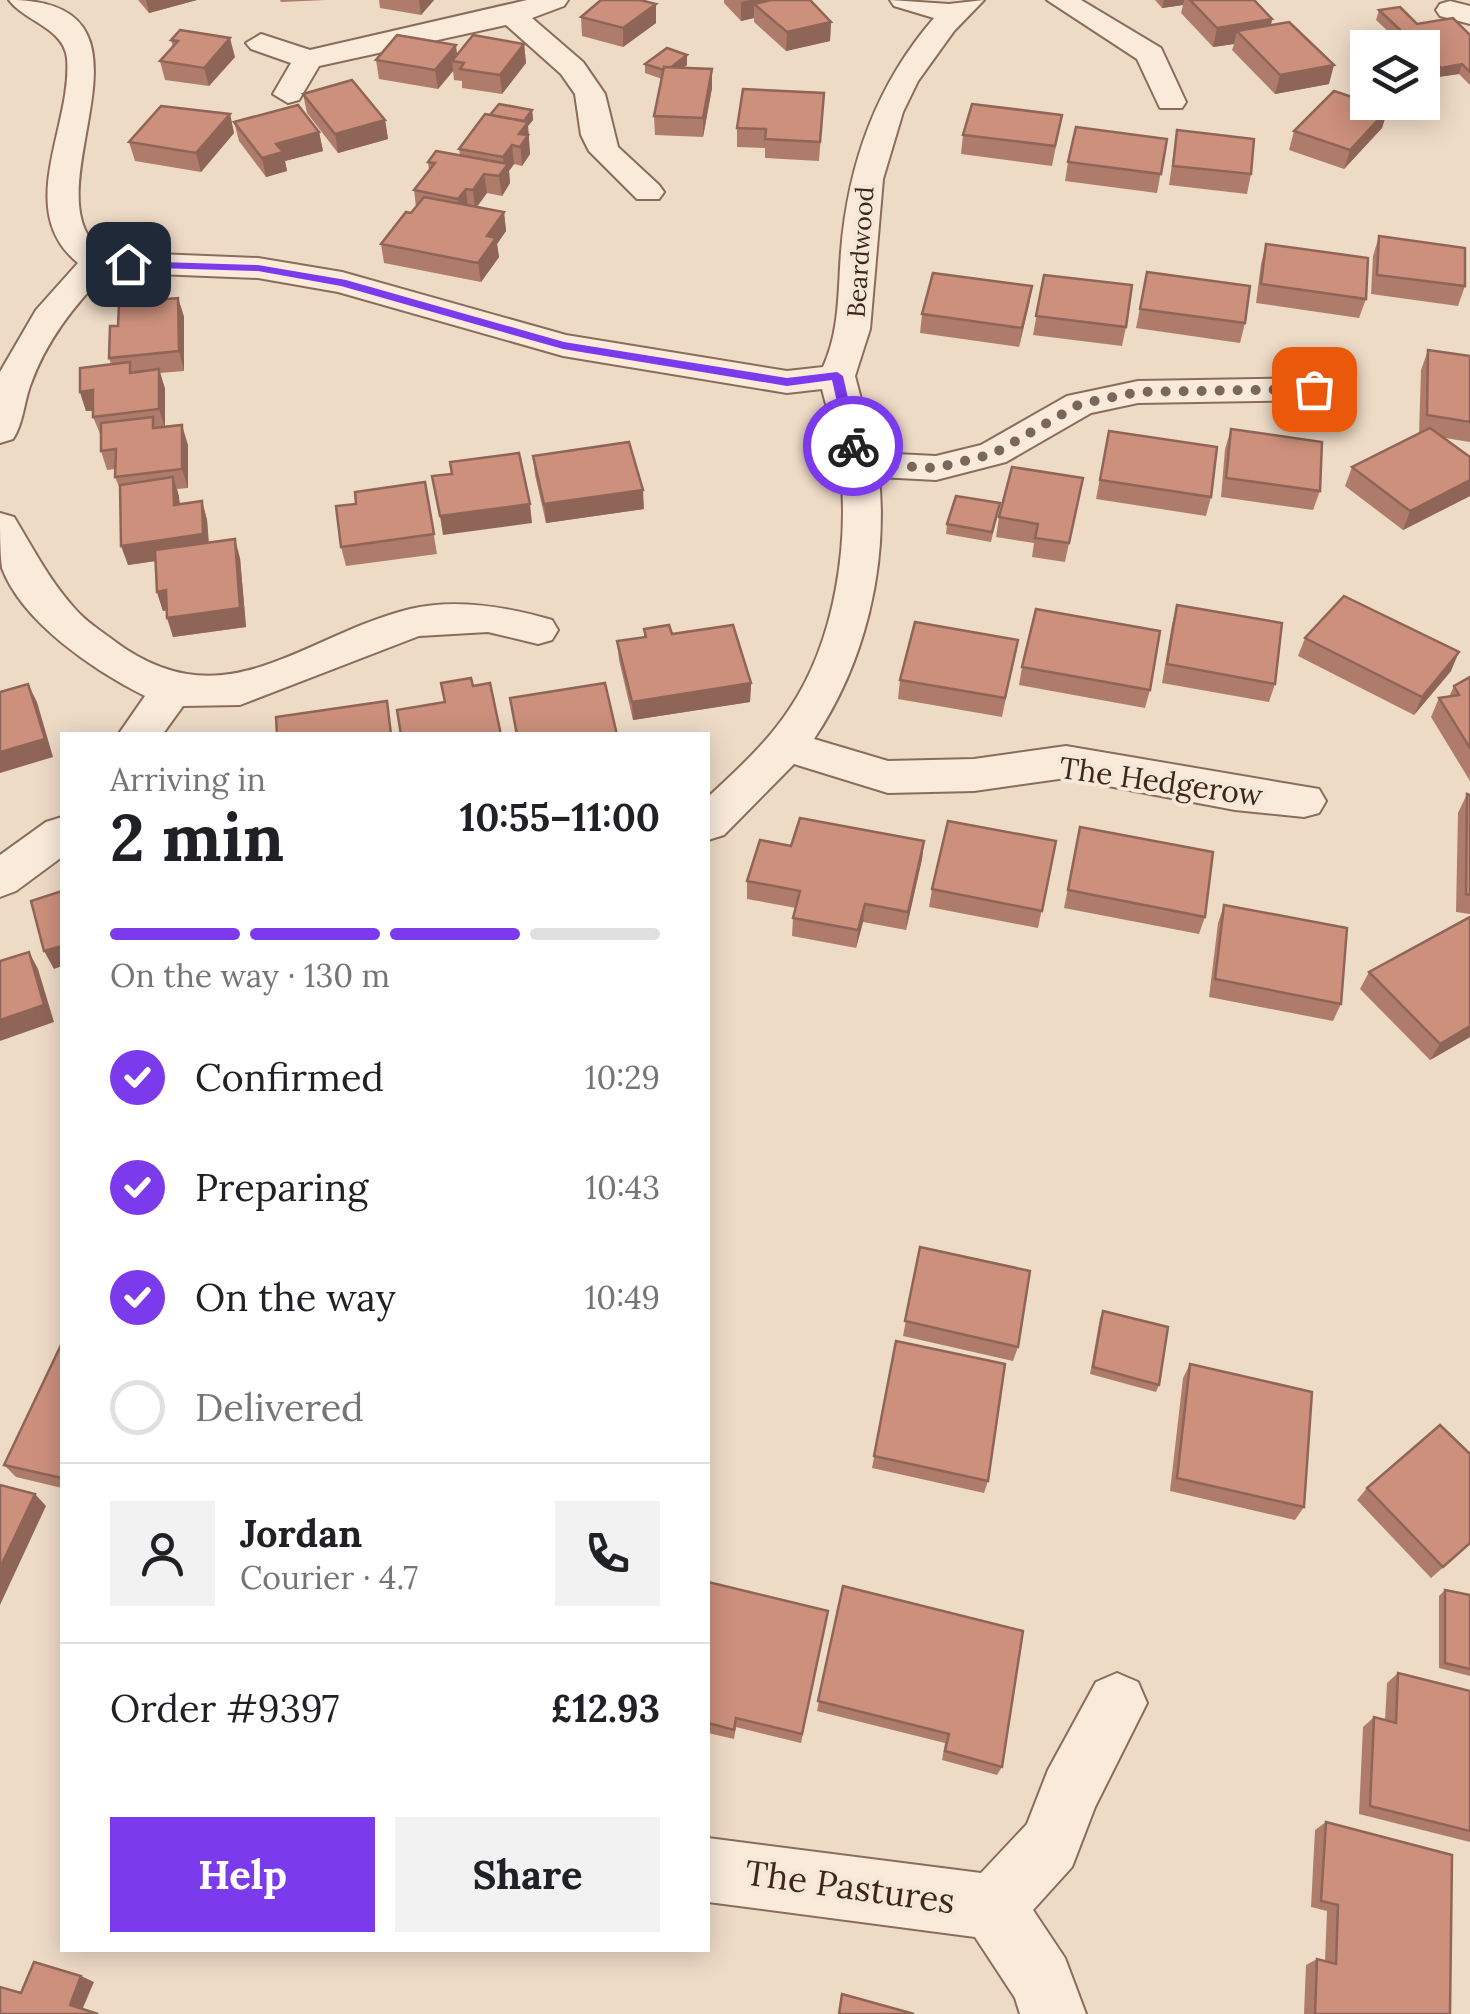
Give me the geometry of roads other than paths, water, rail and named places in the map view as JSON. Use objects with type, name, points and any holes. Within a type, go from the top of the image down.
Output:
[{"type":"street","points":[[24,0],[66,29],[82,56],[64,184],[65,217],[74,243],[98,262],[258,268],[342,282],[563,345],[787,382],[837,376],[859,464],[859,560],[844,630],[818,699],[764,771],[710,821]]},
{"type":"street","points":[[261,43],[308,58],[512,14],[554,0]]},
{"type":"street","points":[[904,0],[962,7]]},
{"type":"street","points":[[1062,0],[1150,54],[1171,102]]},
{"type":"street","name":"Beardwood","points":[[837,376],[854,342],[866,174],[899,82],[962,7]]},
{"type":"street","points":[[512,14],[572,68],[590,94],[597,135],[605,151],[648,192]]},
{"type":"street","points":[[288,94],[308,58]]},
{"type":"street","points":[[0,432],[13,352],[98,262]]},
{"type":"street","points":[[859,464],[936,468],[993,454],[1080,404],[1138,392],[1314,389]]},
{"type":"street","points":[[0,526],[23,572],[65,624],[118,665],[171,691],[240,690],[415,622],[488,618],[538,630]]},
{"type":"street","points":[[141,732],[171,691]]},
{"type":"street","name":"The Hedgerow","points":[[784,745],[888,777],[974,775],[1066,762],[1235,794],[1304,801]]},
{"type":"street","points":[[0,879],[60,835]]},
{"type":"street","name":"The Pastures","points":[[993,1907],[1050,1845],[1070,1792],[1116,1702]]},
{"type":"street","name":"The Pastures","points":[[710,1870],[993,1907],[1042,1981],[1053,2014]]}]
